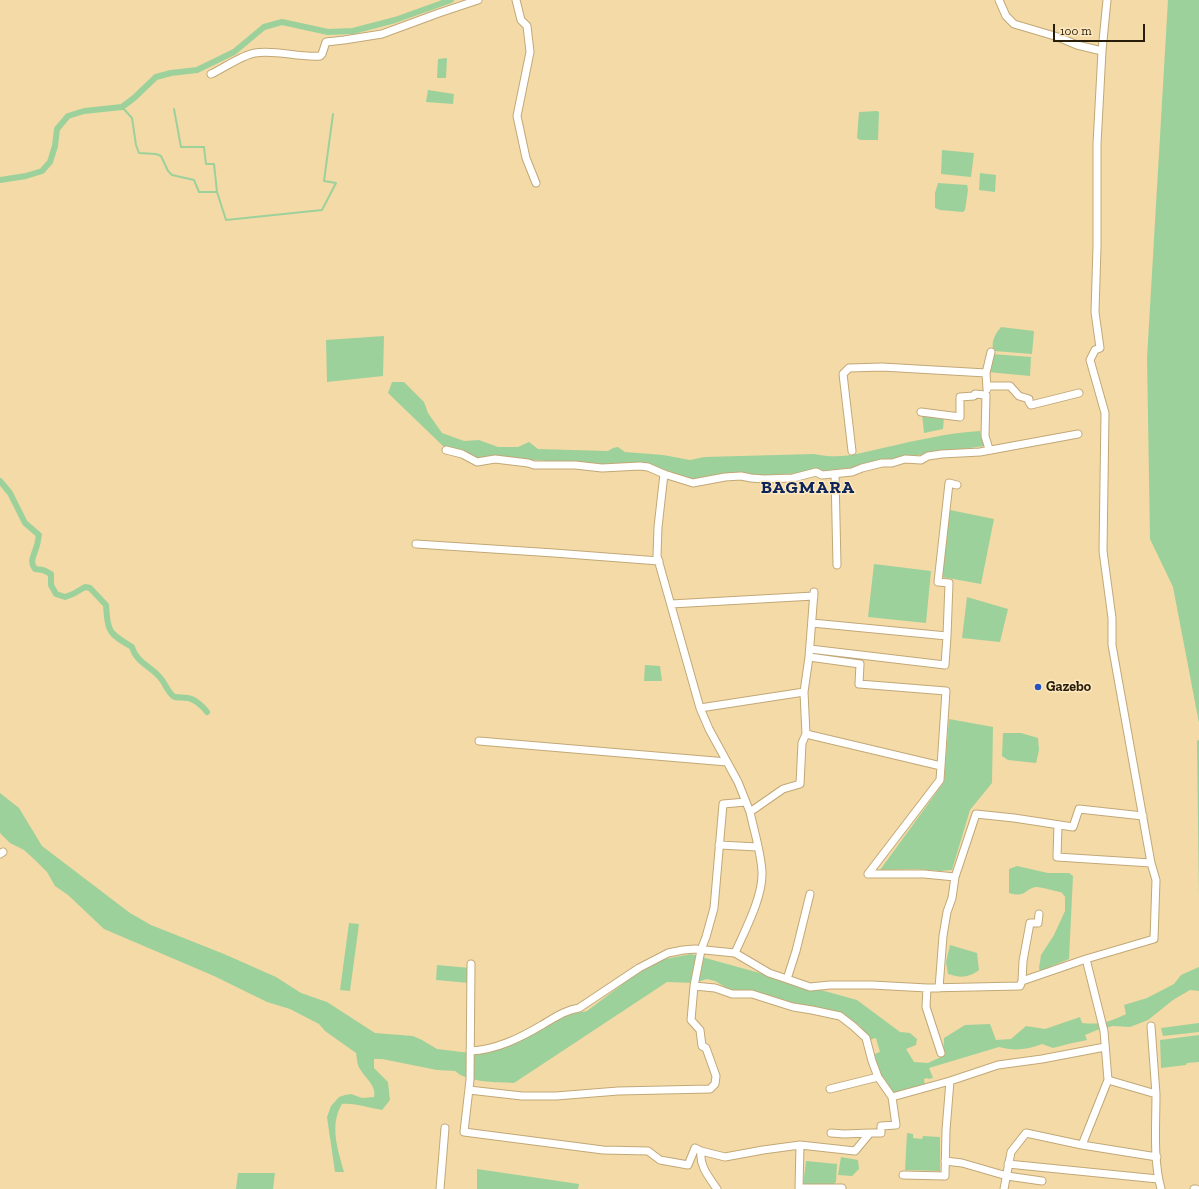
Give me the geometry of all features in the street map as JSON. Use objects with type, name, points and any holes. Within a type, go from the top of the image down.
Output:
[{"type":"street","points":[[211,74],[243,57],[256,53],[320,56],[326,42],[382,34],[478,0]]},
{"type":"street","points":[[516,0],[521,20],[527,26],[530,52],[517,116],[526,158],[536,184]]},
{"type":"street","points":[[999,0],[1006,16],[1014,24],[1058,37],[1077,45],[1102,51]]},
{"type":"street","points":[[1022,981],[1086,959],[1154,939],[1156,880],[1151,863],[1112,645],[1112,618],[1103,551],[1105,413],[1090,360],[1095,350],[1100,348],[1095,312],[1097,247],[1097,144],[1102,51],[1107,0]]},
{"type":"street","points":[[989,450],[985,436],[987,386],[986,373],[990,352]]},
{"type":"street","points":[[852,451],[843,374],[849,368],[882,367],[986,373]]},
{"type":"street","points":[[987,386],[1010,386],[1019,396],[1029,399],[1031,405],[1079,393]]},
{"type":"street","points":[[921,412],[960,417],[960,397],[974,396],[975,394],[986,395]]},
{"type":"street","points":[[446,450],[462,454],[477,462],[495,459],[534,465],[575,465],[609,468],[640,466],[648,467],[664,474],[693,483],[725,477],[741,476],[764,479],[793,478],[816,472],[822,475],[852,472],[882,463],[892,463],[905,458],[921,460],[928,456],[942,454],[980,452],[1078,434]]},
{"type":"street","points":[[664,474],[658,527],[657,556],[700,708],[709,729],[738,782],[750,812],[762,873],[760,890],[749,922],[734,953]]},
{"type":"street","points":[[835,474],[837,565]]},
{"type":"street","points":[[810,649],[945,665],[949,583],[938,582],[949,483],[957,485]]},
{"type":"street","points":[[416,544],[659,561]]},
{"type":"street","points":[[671,604],[814,594],[810,649],[804,692],[806,734],[802,743],[800,784],[783,789],[750,812]]},
{"type":"street","points":[[812,623],[947,636]]},
{"type":"street","points":[[809,657],[860,664],[859,684],[946,690],[940,780],[868,874],[924,874],[955,877]]},
{"type":"street","points":[[700,708],[804,692]]},
{"type":"street","points":[[806,734],[941,766]]},
{"type":"street","points":[[479,741],[727,762]]},
{"type":"street","points":[[468,1090],[522,1096],[556,1096],[618,1091],[710,1089],[715,1084],[716,1076],[706,1048],[702,1046],[700,1030],[691,1020],[694,985],[701,952],[714,908],[723,804],[746,802]]},
{"type":"street","points":[[939,988],[944,928],[947,912],[952,898],[955,877],[976,814],[1073,827],[1080,809],[1143,816]]},
{"type":"street","points":[[1058,825],[1057,857],[1151,863]]},
{"type":"street","points":[[719,845],[758,847]]},
{"type":"street","points":[[787,978],[796,950],[810,894]]},
{"type":"street","points":[[470,1052],[489,1049],[505,1044],[524,1035],[569,1010],[579,1008],[639,968],[668,953],[683,950],[734,953],[769,973],[810,986],[872,985],[928,988],[1020,986],[1030,923],[1038,923],[1039,914]]},
{"type":"street","points":[[1082,1144],[1108,1080],[1104,1031],[1086,959]]},
{"type":"street","points":[[471,964],[470,1080],[464,1132],[603,1150],[648,1151],[660,1160],[688,1165],[695,1148],[701,1151],[726,1157],[800,1145],[855,1151],[870,1133]]},
{"type":"street","points":[[694,985],[715,988],[732,994],[752,994],[793,1007],[840,1016],[866,1038],[878,1077],[892,1097],[896,1125],[881,1126],[881,1133],[831,1133]]},
{"type":"street","points":[[928,988],[926,1007],[941,1053]]},
{"type":"street","points":[[1151,1026],[1156,1094],[1158,1179],[1161,1189]]},
{"type":"street","points":[[892,1097],[950,1081],[998,1065],[1042,1059],[1105,1047]]},
{"type":"street","points":[[830,1089],[878,1077]]},
{"type":"street","points":[[1108,1080],[1156,1094]]},
{"type":"street","points":[[903,1176],[945,1176],[946,1130],[950,1081]]},
{"type":"street","points":[[440,1189],[445,1128]]},
{"type":"street","points":[[1004,1189],[1012,1150],[1026,1133],[1157,1157]]},
{"type":"street","points":[[800,1145],[799,1188],[842,1189]]},
{"type":"street","points":[[701,1151],[700,1158],[706,1173],[717,1189]]},
{"type":"street","points":[[946,1161],[962,1163],[1007,1176],[1042,1181]]},
{"type":"street","points":[[1008,1164],[1158,1179]]},
{"type":"shaded area","points":[[1168,0],[1199,0],[1199,723],[1173,587],[1150,539],[1147,358]]},
{"type":"shaded area","points":[[447,58],[446,78],[437,78],[438,59]]},
{"type":"shaded area","points":[[428,90],[454,94],[453,104],[426,102]]},
{"type":"shaded area","points":[[859,112],[879,112],[878,140],[860,140],[857,138]]},
{"type":"shaded area","points":[[942,150],[974,153],[971,177],[941,174]]},
{"type":"shaded area","points":[[980,173],[996,175],[995,192],[979,190]]},
{"type":"shaded area","points":[[938,183],[967,185],[968,190],[965,210],[963,212],[940,210],[935,208],[935,193]]},
{"type":"shaded area","points":[[1001,327],[1034,331],[1032,354],[994,351],[994,339]]},
{"type":"shaded area","points":[[384,336],[383,376],[327,382],[326,340]]},
{"type":"shaded area","points":[[992,354],[1031,357],[1030,376],[988,372]]},
{"type":"shaded area","points":[[392,382],[404,382],[424,402],[428,413],[442,433],[464,441],[479,440],[498,447],[518,447],[529,442],[538,449],[608,451],[618,447],[625,452],[663,455],[690,460],[704,457],[814,454],[824,456],[842,456],[933,437],[980,431],[984,446],[919,455],[859,467],[802,473],[703,480],[686,479],[669,471],[643,465],[583,464],[497,457],[478,460],[461,451],[444,447],[388,393]]},
{"type":"shaded area","points":[[922,414],[944,418],[943,429],[924,433]]},
{"type":"shaded area","points":[[950,510],[994,519],[981,584],[942,577]]},
{"type":"shaded area","points":[[874,564],[931,571],[926,623],[868,617]]},
{"type":"shaded area","points":[[967,597],[1008,609],[1000,642],[962,638]]},
{"type":"shaded area","points":[[645,665],[660,666],[662,681],[644,681]]},
{"type":"shaded area","points":[[949,719],[993,727],[992,783],[970,810],[952,870],[880,870],[944,782]]},
{"type":"shaded area","points":[[1003,733],[1021,733],[1038,738],[1039,750],[1036,763],[1008,760],[1002,756]]},
{"type":"shaded area","points":[[1199,740],[1199,898],[1197,741]]},
{"type":"shaded area","points":[[0,793],[19,808],[42,846],[130,913],[151,925],[224,954],[276,977],[301,993],[327,1002],[375,1033],[413,1036],[437,1049],[478,1054],[505,1048],[567,1015],[587,1011],[640,971],[665,959],[691,954],[857,1000],[900,1032],[910,1033],[917,1039],[916,1045],[906,1049],[914,1062],[928,1063],[943,1056],[944,1038],[965,1025],[990,1024],[996,1040],[1011,1039],[1026,1026],[1045,1029],[1080,1017],[1082,1023],[1094,1024],[1110,1021],[1126,1014],[1124,1005],[1147,998],[1174,984],[1181,975],[1199,967],[1199,991],[1190,990],[1173,1000],[1148,1020],[1130,1027],[1113,1026],[1097,1030],[1085,1035],[1087,1040],[1053,1048],[1042,1044],[1031,1048],[1020,1049],[999,1047],[929,1068],[933,1078],[924,1079],[925,1086],[893,1093],[881,1076],[872,1055],[880,1052],[876,1038],[869,1040],[860,1026],[838,1012],[795,1005],[773,997],[739,990],[732,991],[715,981],[707,979],[694,983],[667,982],[514,1083],[475,1080],[467,1078],[455,1071],[437,1070],[382,1059],[374,1059],[374,1068],[388,1082],[390,1100],[382,1110],[357,1105],[342,1104],[338,1112],[335,1129],[337,1146],[344,1172],[335,1172],[327,1117],[331,1106],[339,1097],[345,1095],[351,1094],[362,1098],[374,1097],[374,1089],[359,1067],[356,1053],[325,1031],[319,1024],[290,1009],[267,1002],[214,976],[104,929],[68,895],[55,886],[47,872],[36,861],[24,850],[10,843],[0,833]]},
{"type":"shaded area","points":[[1017,866],[1048,873],[1069,873],[1073,876],[1069,959],[1040,971],[1041,955],[1054,935],[1065,911],[1065,897],[1061,892],[1037,887],[1032,888],[1022,894],[1009,893],[1009,869]]},
{"type":"shaded area","points":[[349,923],[359,924],[350,991],[340,990]]},
{"type":"shaded area","points":[[950,945],[977,953],[979,970],[971,975],[964,976],[948,974],[946,962]]},
{"type":"shaded area","points":[[437,965],[470,968],[469,983],[436,980]]},
{"type":"shaded area","points":[[1199,1023],[1199,1032],[1163,1036],[1161,1028]]},
{"type":"shaded area","points":[[1199,1035],[1199,1062],[1161,1068],[1160,1040]]},
{"type":"shaded area","points":[[907,1133],[913,1134],[913,1138],[922,1139],[923,1136],[940,1137],[940,1171],[905,1170]]},
{"type":"shaded area","points":[[841,1157],[858,1160],[859,1169],[852,1176],[838,1175]]},
{"type":"shaded area","points":[[806,1161],[837,1164],[836,1182],[833,1185],[803,1186]]},
{"type":"shaded area","points":[[477,1169],[579,1184],[578,1189],[477,1189]]},
{"type":"shaded area","points":[[238,1173],[275,1173],[273,1189],[236,1189]]},
{"type":"waterway","points":[[0,180],[26,176],[42,171],[50,162],[55,146],[57,129],[68,116],[84,111],[122,107],[156,77],[171,73],[197,70],[234,52],[264,27],[282,22],[328,32],[353,31],[395,20],[451,0]]},
{"type":"waterway","points":[[122,107],[132,118],[136,145],[139,153],[156,154],[161,156],[168,171],[172,175],[194,180],[199,192],[217,192],[214,164],[206,164],[204,147],[181,147],[174,109]]},
{"type":"waterway","points":[[217,192],[226,220],[322,210],[336,183],[324,181],[333,114]]},
{"type":"waterway","points":[[0,481],[10,493],[25,523],[39,535],[32,558],[32,563],[35,569],[43,570],[51,574],[51,585],[56,594],[65,597],[85,587],[90,588],[106,605],[109,626],[114,635],[132,647],[137,657],[158,675],[173,696],[193,700],[201,705],[207,712]]},
{"type":"place","name":"Gazebo","points":[[1038,687]]},
{"type":"district","name":"BAGMARA","points":[[808,488]]}]
